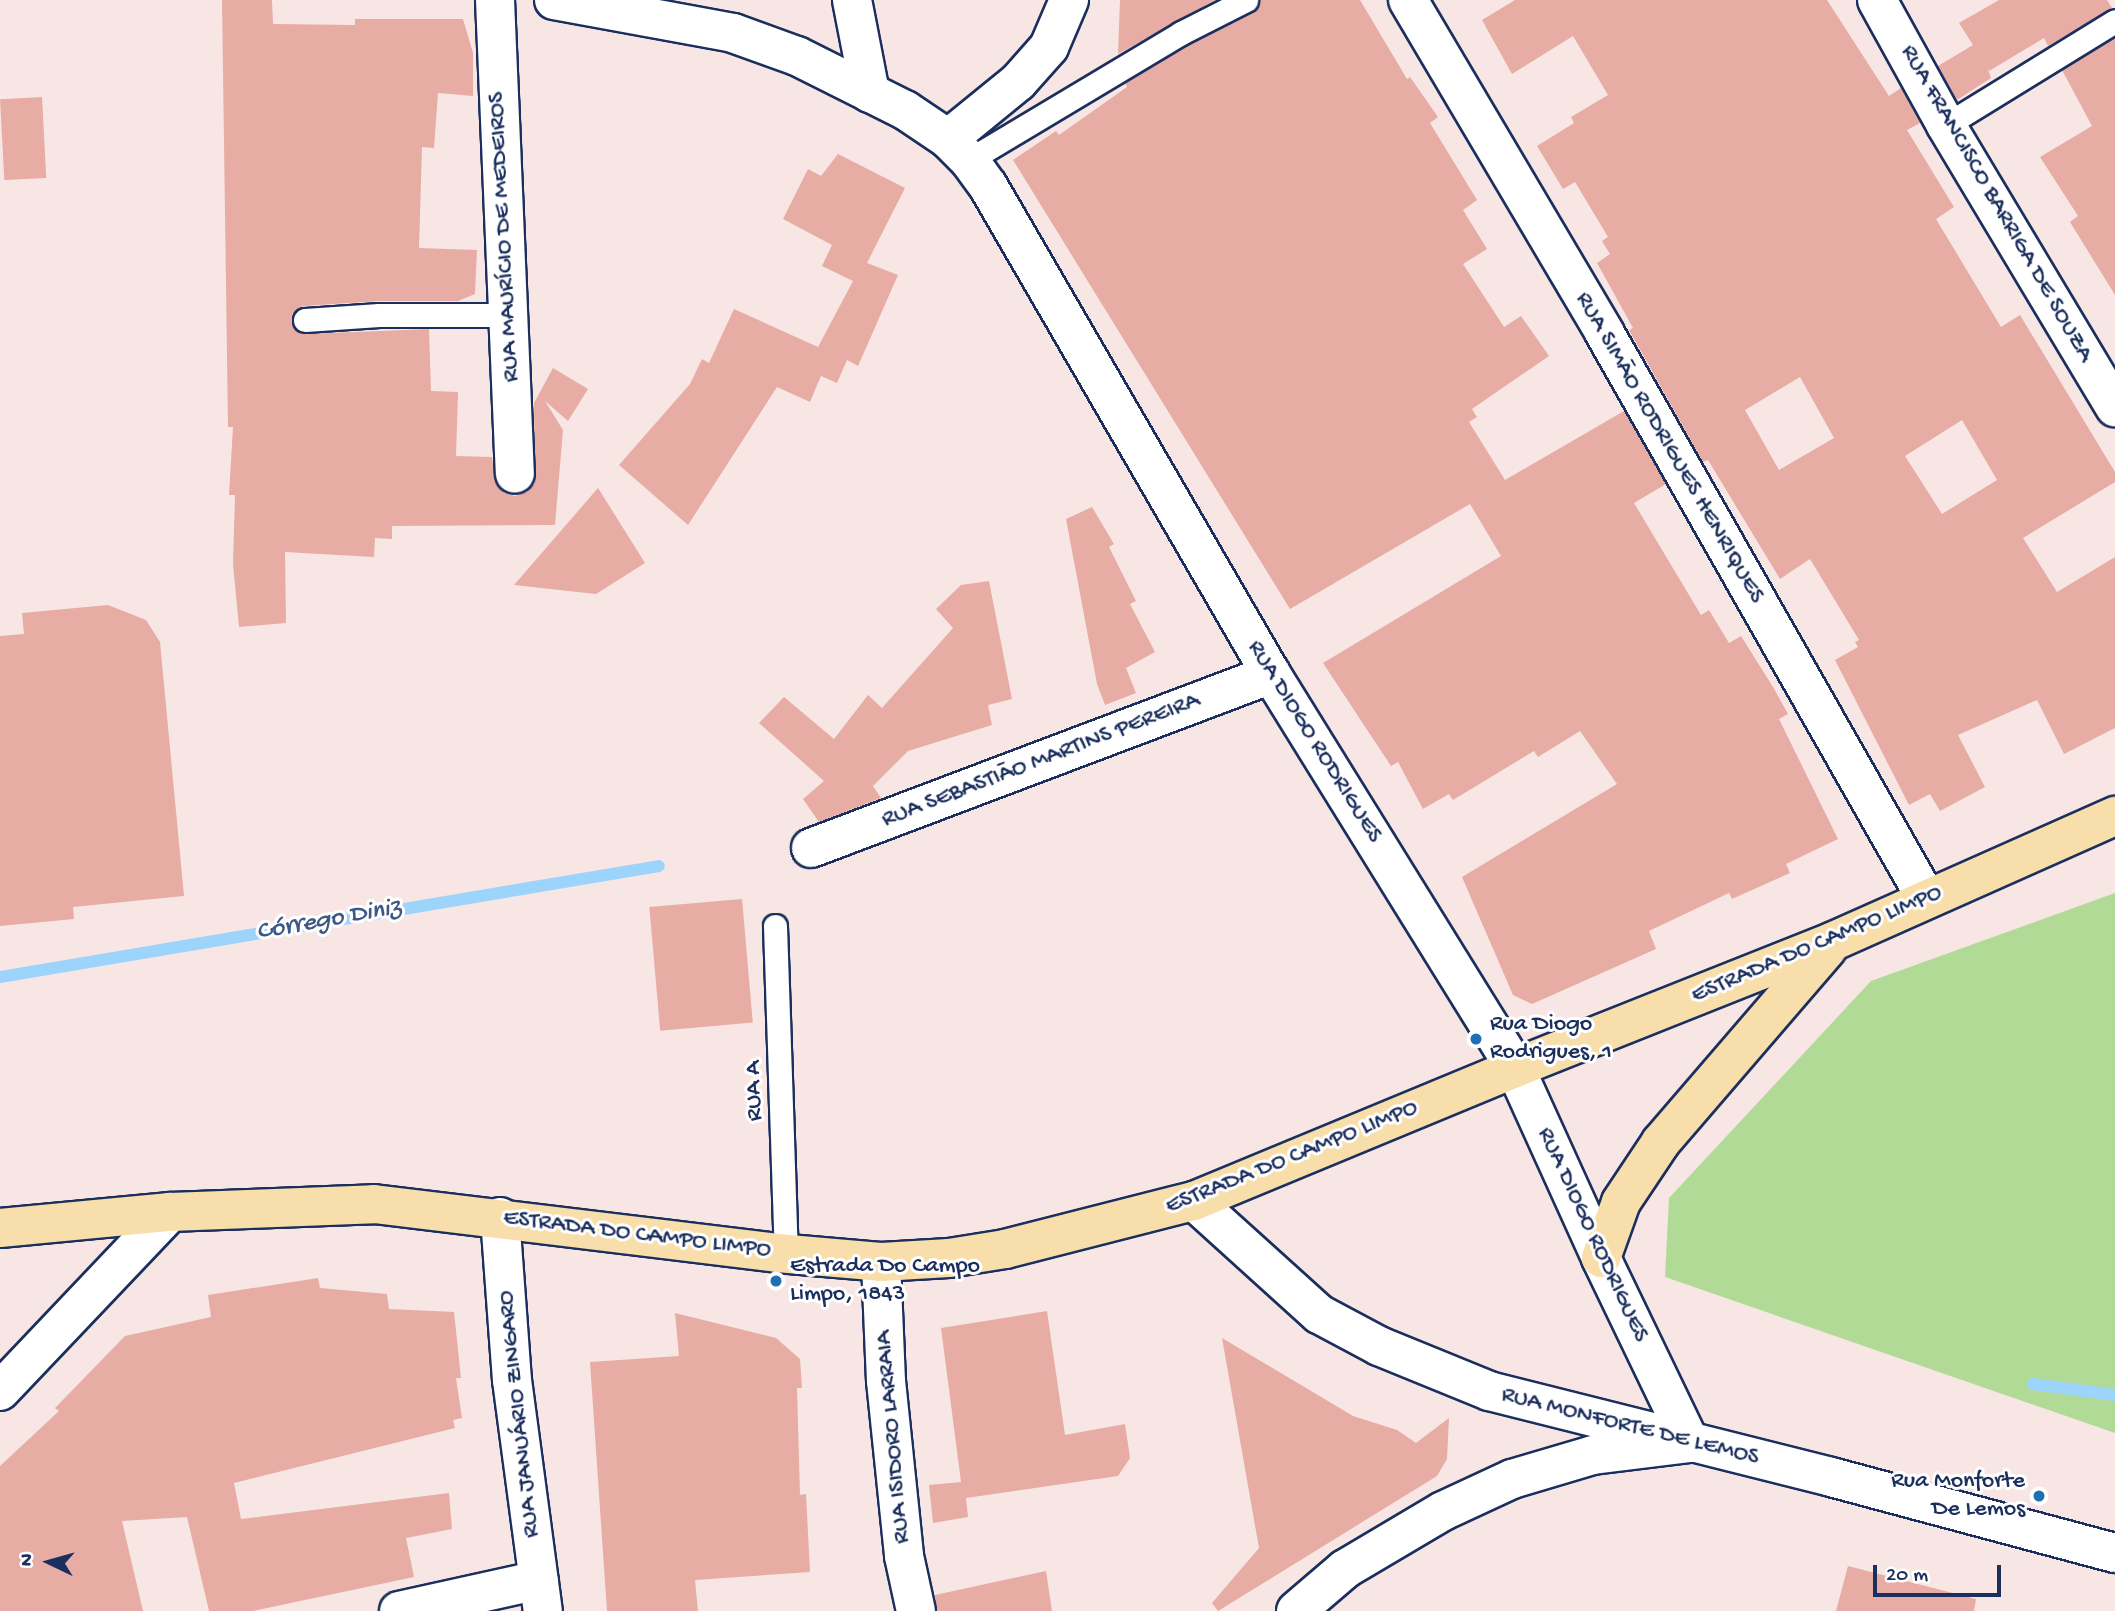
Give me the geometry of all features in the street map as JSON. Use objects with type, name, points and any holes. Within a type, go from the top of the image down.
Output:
[{"type":"main road","name":"ESTRADA DO CAMPO LIMPO","points":[[0,1228],[170,1212],[374,1204],[500,1217],[786,1254],[881,1262],[949,1258],[1005,1249],[1194,1202],[1516,1068],[1834,941],[2115,816]]},
{"type":"main road","points":[[1601,1258],[1621,1202],[1661,1142],[1834,941]]},
{"type":"street","name":"RUA MAURÍCIO DE MEDEIROS","points":[[495,0],[515,474]]},
{"type":"street","name":"RUA DIOGO RODRIGUES","points":[[554,0],[733,33],[797,56],[905,110],[958,150],[988,187],[1271,674],[1516,1068],[1601,1258],[1690,1443]]},
{"type":"street","points":[[852,0],[870,93]]},
{"type":"street","points":[[958,150],[1049,47],[1069,0]]},
{"type":"street","name":"RUA SIMÃO RODRIGUES HENRIQUES","points":[[1408,0],[1604,332],[1926,898]]},
{"type":"street","name":"RUA FRANCISCO BARRIGA DE SOUZA","points":[[1877,0],[1946,125],[2115,407]]},
{"type":"street","name":"RUA SEBASTIÃO MARTINS PEREIRA","points":[[811,848],[1271,674]]},
{"type":"street","name":"RUA MONFORTE DE LEMOS","points":[[1194,1202],[1319,1314],[1379,1346],[1489,1391],[2115,1553]]},
{"type":"street","points":[[0,1391],[170,1212]]},
{"type":"street","name":"RUA JANUÁRIO ZINGARO","points":[[500,1217],[512,1380],[541,1596]]},
{"type":"street","name":"RUA ISIDORO LARRAIA","points":[[881,1262],[889,1408],[904,1556],[916,1611]]},
{"type":"street","points":[[1296,1611],[1345,1569],[1443,1511],[1512,1479],[1593,1455],[1690,1443]]},
{"type":"street","points":[[398,1611],[541,1596]]},
{"type":"lane","points":[[958,150],[1246,0]]},
{"type":"lane","points":[[1946,125],[2115,21]]},
{"type":"lane","points":[[305,320],[379,316],[510,315]]},
{"type":"lane","name":"RUA A","points":[[775,926],[786,1254]]},
{"type":"green space","points":[[2115,893],[2115,1433],[1665,1277],[1669,1198],[1871,981]]},
{"type":"building","points":[[222,0],[272,0],[273,24],[355,25],[355,19],[463,19],[473,53],[473,96],[438,93],[434,148],[422,147],[419,248],[477,250],[475,294],[458,301],[379,301],[303,306],[292,314],[294,328],[306,334],[429,329],[431,391],[458,392],[456,456],[492,457],[496,485],[504,493],[515,496],[527,492],[535,483],[534,403],[553,368],[588,389],[568,421],[545,401],[563,430],[555,525],[392,526],[392,539],[375,538],[374,557],[285,552],[286,623],[239,627],[233,564],[235,495],[229,495],[233,427],[228,427]]},
{"type":"building","points":[[1120,0],[1215,0],[1118,54]]},
{"type":"building","points":[[1260,0],[1360,0],[1407,79],[1410,77],[1438,117],[1430,123],[1477,200],[1463,210],[1487,249],[1463,264],[1504,327],[1521,316],[1549,356],[1472,409],[1477,417],[1469,422],[1505,480],[1624,411],[1666,484],[1634,503],[1701,615],[1709,610],[1729,643],[1741,636],[1773,687],[1788,714],[1779,719],[1838,839],[1786,864],[1790,873],[1732,899],[1729,893],[1649,931],[1656,949],[1532,1004],[1513,995],[1462,877],[1617,784],[1580,731],[1538,757],[1534,751],[1453,800],[1449,794],[1423,809],[1398,762],[1391,766],[1323,663],[1501,556],[1470,504],[1290,609],[1013,160],[1056,131],[1059,135],[1127,87],[1125,83],[1188,45],[1252,12]]},
{"type":"building","points":[[1515,0],[1827,0],[1889,96],[1901,88],[1920,123],[1907,130],[1954,207],[1936,219],[2001,327],[2020,315],[2115,472],[2115,482],[2023,538],[2057,592],[2115,557],[2115,728],[2064,754],[2037,700],[1958,735],[1985,787],[1940,811],[1930,794],[1909,805],[1835,660],[1858,647],[1855,642],[1859,640],[1810,559],[1780,579],[1708,460],[1703,462],[1629,330],[1633,328],[1597,263],[1610,254],[1602,241],[1608,237],[1575,182],[1563,189],[1537,146],[1574,123],[1571,117],[1608,95],[1573,36],[1512,74],[1482,20]],"holes":[[[1800,377],[1834,438],[1779,470],[1745,410]],[[1962,420],[1997,480],[1942,514],[1905,456]]]},
{"type":"building","points":[[1999,0],[2107,0],[2112,8],[2048,46],[2044,38],[1989,71],[1987,67],[1991,78],[1957,100],[1938,66],[1973,45],[1959,23]]},
{"type":"building","points":[[2115,37],[2115,295],[2070,222],[2078,216],[2040,157],[2092,126],[2062,70]]},
{"type":"building","points":[[42,97],[46,178],[4,180],[0,99]]},
{"type":"building","points":[[838,154],[905,188],[867,263],[898,275],[858,366],[847,360],[837,383],[821,376],[810,402],[777,387],[688,525],[619,465],[690,384],[702,359],[709,363],[734,309],[818,347],[853,281],[822,266],[832,245],[783,219],[808,169],[821,176]]},
{"type":"building","points":[[598,488],[645,563],[596,594],[514,585]]},
{"type":"building","points":[[1092,507],[1114,544],[1109,547],[1136,601],[1130,604],[1155,652],[1126,668],[1136,693],[1105,705],[1097,684],[1066,519]]},
{"type":"building","points":[[989,581],[1012,699],[988,705],[992,725],[908,751],[873,786],[881,798],[819,822],[803,799],[824,781],[759,723],[784,697],[834,739],[868,695],[882,708],[953,628],[936,609],[961,585]]},
{"type":"building","points":[[108,605],[146,620],[160,642],[184,896],[73,907],[74,919],[0,926],[0,636],[24,634],[22,613]]},
{"type":"building","points":[[742,899],[753,1023],[660,1031],[649,907]]},
{"type":"building","points":[[318,1278],[320,1288],[387,1294],[389,1309],[454,1312],[461,1378],[456,1378],[462,1418],[453,1420],[455,1428],[234,1483],[241,1519],[449,1493],[452,1529],[406,1538],[414,1577],[253,1611],[209,1611],[187,1517],[122,1521],[143,1611],[0,1611],[0,1466],[59,1411],[55,1408],[125,1336],[211,1317],[208,1295]]},
{"type":"building","points":[[1047,1311],[1065,1435],[1125,1424],[1130,1458],[1118,1476],[966,1498],[968,1517],[933,1523],[929,1485],[961,1482],[941,1328]]},
{"type":"building","points":[[675,1313],[776,1338],[800,1359],[802,1388],[797,1388],[800,1495],[806,1494],[810,1572],[695,1580],[698,1611],[607,1611],[590,1362],[679,1356]]},
{"type":"building","points":[[1222,1338],[1353,1416],[1397,1430],[1416,1443],[1449,1418],[1447,1459],[1437,1476],[1218,1611],[1212,1603],[1259,1548]]},
{"type":"building","points":[[1848,1566],[1976,1599],[1974,1611],[1836,1611]]},
{"type":"building","points":[[1046,1571],[1052,1611],[937,1611],[935,1595]]},
{"type":"waterway","name":"Córrego Diniz","points":[[0,977],[659,866]]},
{"type":"waterway","name":"Córrego Diniz","points":[[2033,1384],[2115,1395]]},
{"type":"place","name":"Rua Diogo Rodrigues, 1","points":[[1476,1039]]},
{"type":"place","name":"Estrada Do Campo Limpo, 1843","points":[[776,1281]]},
{"type":"place","name":"Rua Monforte De Lemos","points":[[2039,1496]]}]
